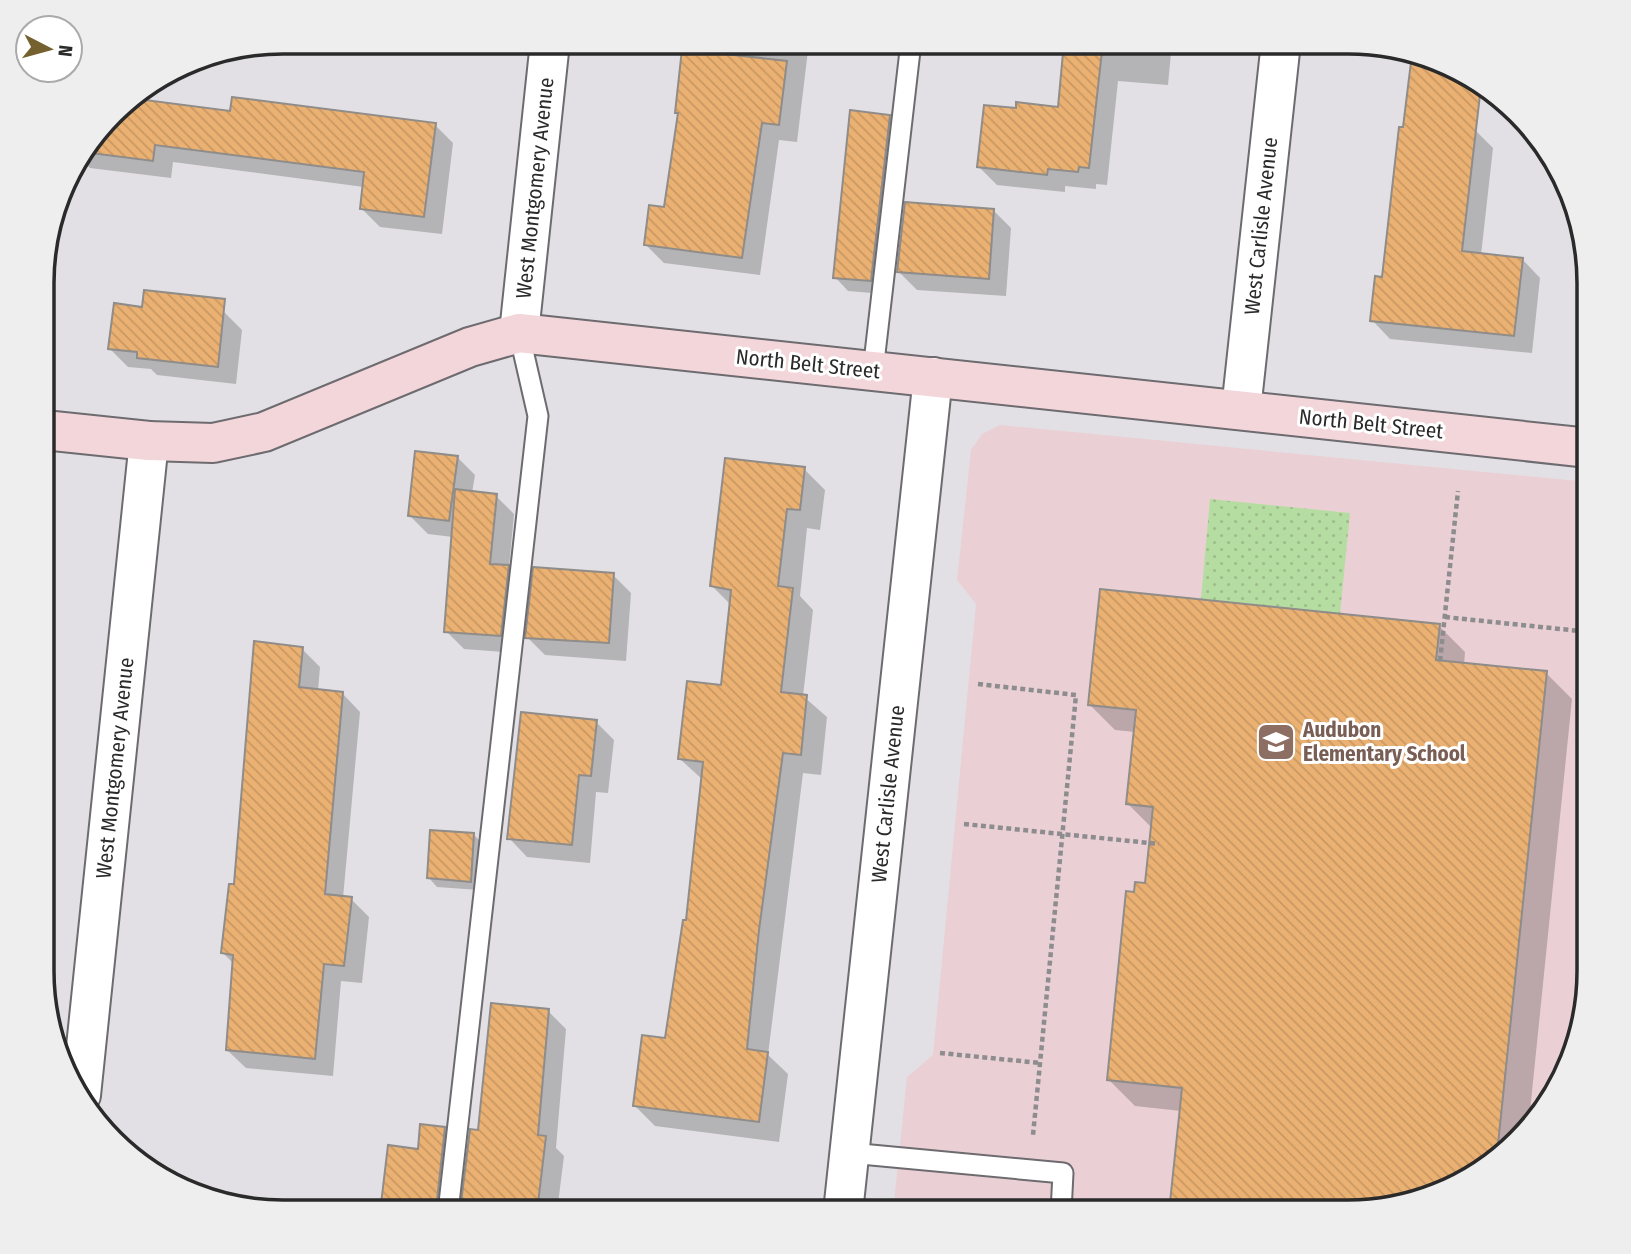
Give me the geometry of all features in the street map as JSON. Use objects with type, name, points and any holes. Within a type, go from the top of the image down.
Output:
[{"type":"street","name":"West Montgomery Avenue","points":[[519,333],[549,55]]},
{"type":"street","name":"West Carlisle Avenue","points":[[1241,410],[1280,55]]},
{"type":"street","name":"North Belt Street","points":[[54,431],[213,443],[264,432],[470,347],[519,333],[1577,446]]},
{"type":"street","name":"West Carlisle Avenue","points":[[844,1200],[933,377]]},
{"type":"street","name":"West Montgomery Avenue","points":[[82,1078],[149,440]]},
{"type":"lane","points":[[873,371],[909,55]]},
{"type":"lane","points":[[449,1199],[538,416],[519,333]]},
{"type":"lane","points":[[850,1153],[1063,1173],[1061,1200]]},
{"type":"path","points":[[1440,661],[1458,491]]},
{"type":"path","points":[[1445,617],[1577,631]]},
{"type":"path","points":[[978,684],[1076,695],[1033,1135],[1043,1145],[1041,1170]]},
{"type":"path","points":[[964,824],[1159,844]]},
{"type":"path","points":[[940,1053],[1040,1063]]},
{"type":"shaded area","name":"Audubon Elementary School","points":[[1000,425],[1577,481],[1576,986],[1572,1015],[1559,1058],[1546,1085],[1529,1110],[1499,1143],[1462,1169],[1421,1188],[1378,1198],[1348,1200],[894,1200],[907,1077],[933,1055],[976,604],[957,580],[971,450],[982,434]]},
{"type":"green space","points":[[1210,499],[1350,513],[1340,614],[1201,599]]},
{"type":"building","points":[[681,55],[734,55],[787,61],[779,125],[762,123],[742,258],[644,245],[649,205],[664,207],[678,113],[675,113]]},
{"type":"building","points":[[1063,55],[1102,55],[1089,168],[1079,167],[1078,172],[1048,169],[1047,175],[977,167],[984,105],[1016,108],[1016,102],[1058,107]]},
{"type":"building","points":[[1411,63],[1462,85],[1480,97],[1462,251],[1523,258],[1514,336],[1370,321],[1375,276],[1382,277],[1399,127],[1403,127]]},
{"type":"building","points":[[232,97],[436,123],[424,217],[360,209],[364,172],[155,145],[153,161],[95,154],[111,132],[146,100],[230,111]]},
{"type":"building","points":[[850,110],[890,115],[871,281],[833,278]]},
{"type":"building","points":[[905,202],[994,209],[989,279],[897,272]]},
{"type":"building","points":[[144,290],[225,299],[218,367],[137,358],[137,352],[108,349],[114,303],[142,307]]},
{"type":"building","points":[[415,451],[458,456],[449,521],[408,516]]},
{"type":"building","points":[[725,458],[805,467],[800,510],[787,509],[778,586],[793,588],[781,692],[807,695],[801,755],[783,753],[759,930],[747,1049],[768,1052],[759,1122],[633,1106],[642,1035],[665,1038],[683,920],[686,920],[703,762],[678,759],[687,681],[721,685],[731,590],[710,586]]},
{"type":"building","points":[[455,489],[497,494],[490,564],[509,565],[501,636],[444,632]]},
{"type":"building","points":[[533,567],[614,573],[609,643],[525,638]]},
{"type":"building","points":[[1100,589],[1440,624],[1436,660],[1547,671],[1498,1144],[1462,1169],[1435,1182],[1378,1198],[1170,1200],[1182,1088],[1107,1080],[1126,891],[1134,892],[1135,882],[1145,883],[1153,807],[1126,804],[1136,710],[1088,705]]},
{"type":"building","points":[[254,641],[303,647],[299,687],[343,692],[325,894],[352,897],[344,966],[324,964],[315,1059],[226,1050],[233,955],[221,953],[229,884],[234,884]]},
{"type":"building","points":[[521,712],[597,720],[591,776],[579,775],[572,845],[507,839]]},
{"type":"building","points":[[430,830],[474,833],[471,882],[427,878]]},
{"type":"building","points":[[491,1003],[549,1009],[538,1135],[546,1136],[539,1199],[462,1199],[470,1129],[478,1130]]},
{"type":"building","points":[[420,1124],[445,1127],[437,1199],[382,1199],[388,1145],[418,1149]]},
{"type":"place","name":"Audubon Elementary School","points":[[1276,742]]}]
